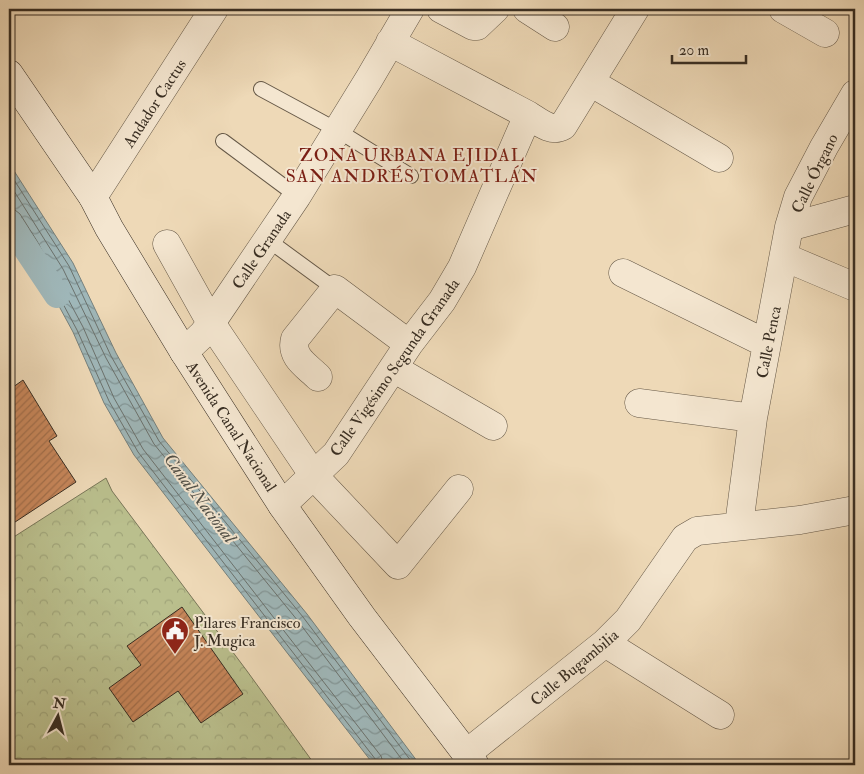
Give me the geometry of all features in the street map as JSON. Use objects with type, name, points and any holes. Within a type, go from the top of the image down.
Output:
[{"type":"street","name":"Andador Cactus","points":[[93,198],[214,9]]},
{"type":"street","name":"Calle Granada","points":[[184,352],[203,334],[298,196],[410,9]]},
{"type":"street","points":[[441,9],[473,26],[477,26],[495,9]]},
{"type":"street","points":[[526,9],[555,27]]},
{"type":"street","points":[[390,42],[552,129],[558,129],[563,126],[635,9]]},
{"type":"street","points":[[783,9],[825,33]]},
{"type":"street","name":"Avenida Canal Nacional","points":[[9,74],[93,198],[184,352],[282,505],[362,617],[470,760]]},
{"type":"street","points":[[593,78],[719,158]]},
{"type":"street","name":"Calle Órgano","points":[[789,226],[798,197],[855,94]]},
{"type":"street","name":"Calle Vigésimo Segunda Granada","points":[[282,505],[336,454],[409,344],[442,301],[462,267],[528,115]]},
{"type":"street","points":[[789,226],[855,209]]},
{"type":"street","name":"Calle Penca","points":[[739,525],[753,418],[789,226]]},
{"type":"street","points":[[166,244],[211,323],[314,476],[398,565],[459,489]]},
{"type":"street","points":[[784,257],[855,287]]},
{"type":"street","points":[[623,273],[767,344]]},
{"type":"street","points":[[318,377],[295,354],[293,347],[295,339],[335,289],[409,344]]},
{"type":"street","points":[[393,368],[493,426]]},
{"type":"street","points":[[639,403],[753,418]]},
{"type":"street","name":"Calle Bugambilia","points":[[470,760],[605,643],[628,620],[685,538],[697,531],[739,525],[800,520],[855,510]]},
{"type":"street","points":[[605,643],[720,715]]},
{"type":"lane","points":[[261,89],[337,130],[411,176]]},
{"type":"lane","points":[[223,141],[298,196]]},
{"type":"lane","points":[[268,240],[335,289]]},
{"type":"green space","points":[[106,478],[112,491],[315,765],[9,765],[9,540]]},
{"type":"water","name":"Canal Nacional","points":[[9,163],[73,263],[116,353],[163,438],[307,614],[420,765],[374,765],[134,455],[104,403],[73,332],[9,217]]},
{"type":"building","points":[[23,380],[57,436],[49,441],[76,482],[9,526],[9,390]]},
{"type":"building","name":"Pilares Francisco J. Mugica","points":[[182,607],[243,694],[201,723],[178,691],[133,722],[109,688],[141,665],[127,646]]},
{"type":"waterway","name":"Canal Nacional","points":[[9,223],[57,295]]},
{"type":"place","name":"Pilares Francisco J. Mugica","points":[[175,655]]},
{"type":"district","name":"ZONA URBANA EJIDAL SAN ANDRÉS TOMATLÁN","points":[[412,165]]}]
